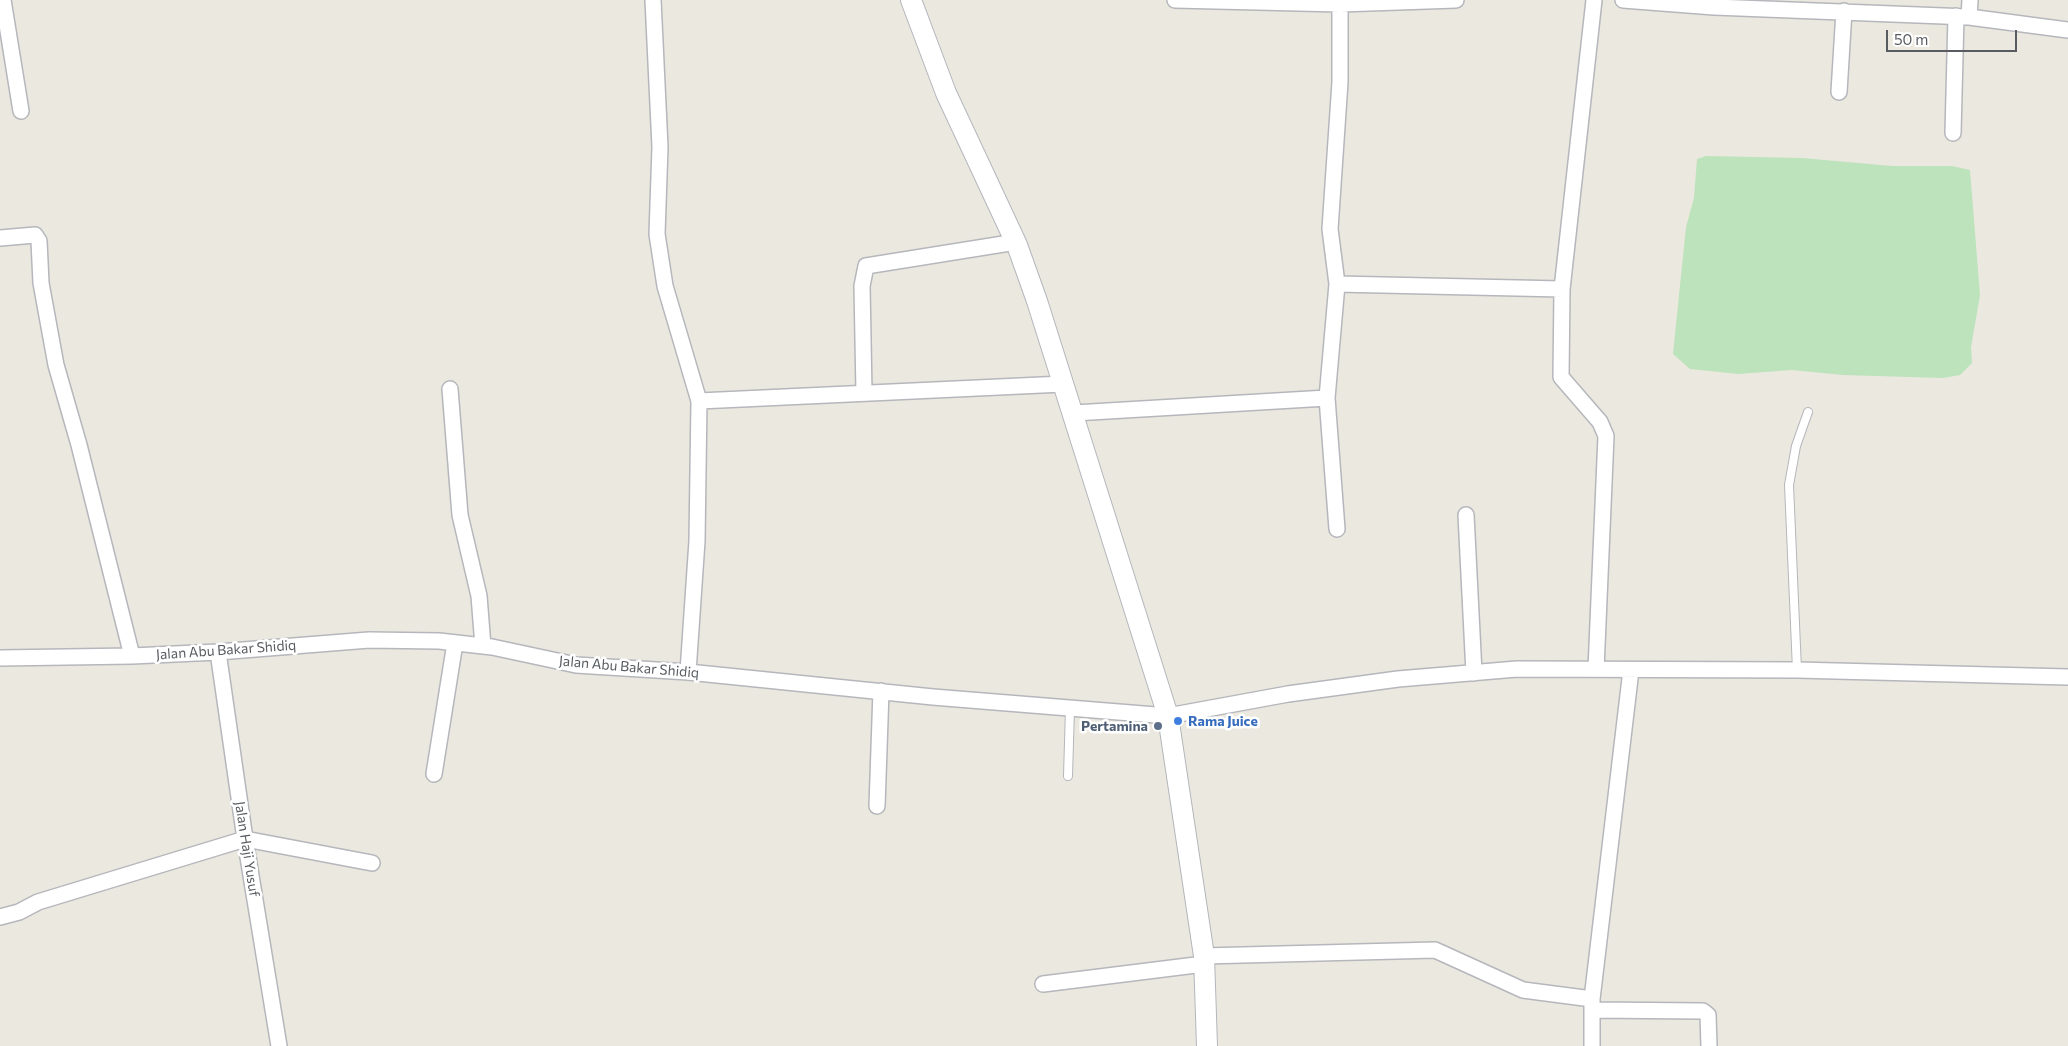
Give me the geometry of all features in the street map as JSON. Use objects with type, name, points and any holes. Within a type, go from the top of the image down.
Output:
[{"type":"street","points":[[3,0],[21,111]]},
{"type":"street","points":[[653,0],[660,137],[657,234],[665,286],[699,400],[696,541],[688,672]]},
{"type":"street","points":[[911,0],[946,93],[1016,242],[1074,413],[1168,716],[1204,960],[1206,1046]]},
{"type":"street","points":[[1175,0],[1340,4],[1456,0]]},
{"type":"street","points":[[1594,0],[1562,289],[1561,377],[1600,422],[1606,436],[1596,669]]},
{"type":"street","points":[[1623,0],[1796,5],[1844,11],[1962,17],[2068,30]]},
{"type":"street","points":[[1953,132],[1962,17],[1970,0]]},
{"type":"street","points":[[1337,529],[1327,398],[1337,284],[1330,230],[1340,82],[1340,4]]},
{"type":"street","points":[[1839,92],[1844,11]]},
{"type":"street","points":[[0,238],[34,235],[39,241],[41,283],[56,365],[79,445],[132,656]]},
{"type":"street","points":[[864,393],[862,286],[866,266],[1016,242]]},
{"type":"street","points":[[1337,284],[1562,289]]},
{"type":"street","points":[[699,400],[1063,384]]},
{"type":"street","points":[[450,389],[460,515],[479,596],[483,646]]},
{"type":"street","points":[[1074,413],[1327,398]]},
{"type":"street","points":[[1466,515],[1474,673]]},
{"type":"street","name":"Jalan Abu Bakar Shidiq","points":[[0,658],[132,656],[218,652],[369,640],[455,643],[483,646],[576,665],[688,672],[1168,716],[1288,694],[1398,679],[1517,669],[1797,670],[2068,677]]},
{"type":"street","points":[[434,774],[455,643]]},
{"type":"street","name":"Jalan Haji Yusuf","points":[[218,652],[245,839],[279,1046]]},
{"type":"street","points":[[1592,1046],[1592,1004],[1631,670]]},
{"type":"street","points":[[877,806],[881,691]]},
{"type":"street","points":[[0,917],[47,900],[245,839],[372,863]]},
{"type":"street","points":[[1043,984],[1204,960],[1435,950],[1523,990],[1592,1004],[1705,1011],[1708,1017],[1709,1046]]},
{"type":"lane","points":[[1797,670],[1789,485],[1796,446],[1808,412]]},
{"type":"lane","points":[[1068,776],[1070,708]]},
{"type":"green space","points":[[1706,156],[1802,158],[1892,166],[1952,166],[1970,170],[1980,295],[1971,347],[1972,363],[1960,375],[1943,378],[1843,375],[1792,370],[1738,374],[1690,369],[1673,354],[1686,227],[1694,198],[1697,159]]},
{"type":"place","name":"Rama Juice","points":[[1178,721]]},
{"type":"place","name":"Pertamina","points":[[1158,726]]}]
